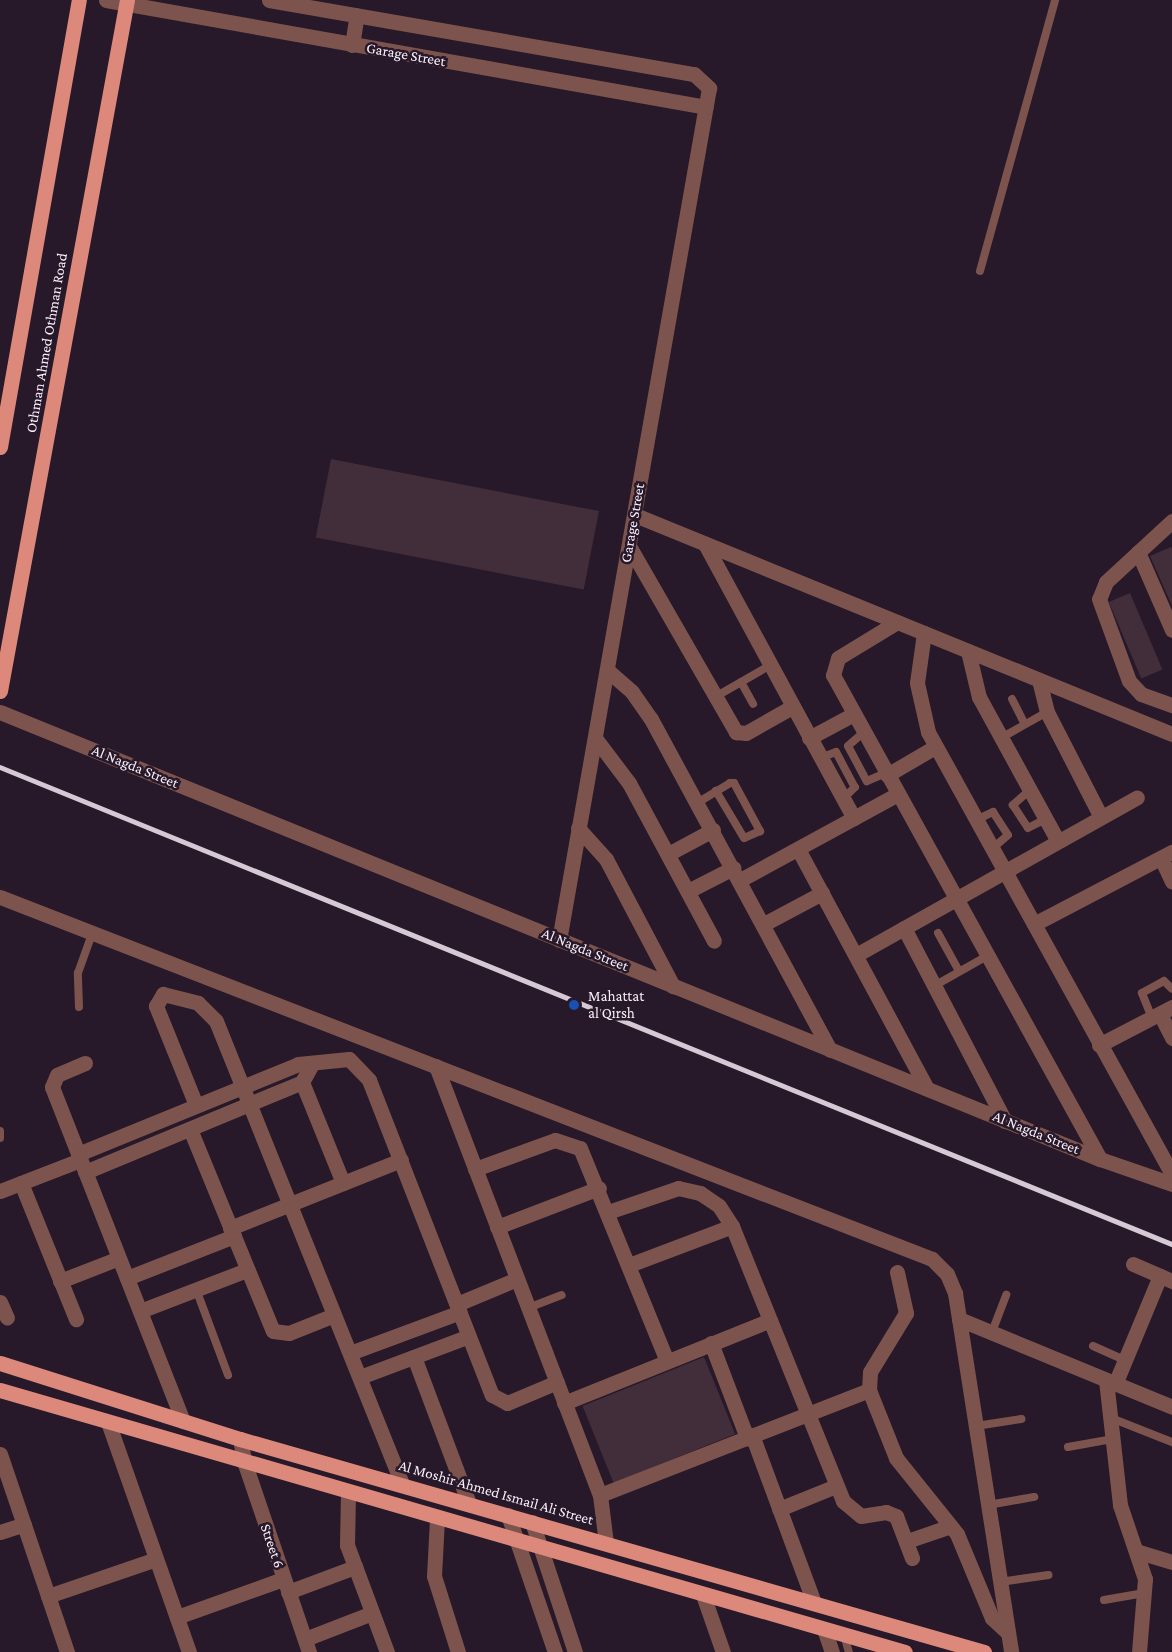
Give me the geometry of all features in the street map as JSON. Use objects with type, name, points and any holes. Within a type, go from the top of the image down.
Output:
[{"type":"main road","name":"Othman Ahmed Othman Road","points":[[0,447],[79,0]]},
{"type":"main road","name":"Othman Ahmed Othman Road","points":[[0,692],[126,2]]},
{"type":"main road","name":"Al Moshir Ahmed Ismail Ali Street","points":[[0,1363],[240,1439],[984,1652]]},
{"type":"main road","points":[[0,1390],[245,1464],[905,1652]]},
{"type":"street","name":"Garage Street","points":[[106,0],[706,107]]},
{"type":"street","name":"Garage Street","points":[[269,0],[693,74],[707,83],[706,107],[560,940]]},
{"type":"street","points":[[352,45],[357,15]]},
{"type":"street","points":[[635,515],[1039,680],[1169,730]]},
{"type":"street","points":[[1172,519],[1106,582],[1100,608],[1134,688],[1172,705]]},
{"type":"street","points":[[705,544],[854,818]]},
{"type":"street","points":[[629,546],[715,697],[741,734],[792,707]]},
{"type":"street","points":[[1138,552],[1172,630]]},
{"type":"street","points":[[897,622],[834,663],[833,675],[1100,1159]]},
{"type":"street","points":[[924,633],[918,700],[935,747],[1172,1174]]},
{"type":"street","points":[[968,651],[980,697],[1058,841]]},
{"type":"street","points":[[607,670],[642,705],[764,924],[830,1050]]},
{"type":"street","points":[[1039,680],[1047,712],[1101,818]]},
{"type":"street","name":"Al Nagda Street","points":[[0,712],[1005,1121],[1100,1159],[1172,1184]]},
{"type":"street","points":[[809,738],[854,714]]},
{"type":"street","points":[[595,738],[622,771],[714,940]]},
{"type":"street","points":[[887,774],[935,747]]},
{"type":"street","points":[[688,891],[798,849],[898,794]]},
{"type":"street","points":[[856,955],[1137,797]]},
{"type":"street","points":[[578,828],[606,859],[673,986]]},
{"type":"street","points":[[668,854],[713,831]]},
{"type":"street","points":[[798,849],[927,1089]]},
{"type":"street","points":[[1034,924],[1167,855],[1172,882]]},
{"type":"street","points":[[764,924],[822,893]]},
{"type":"street","points":[[0,897],[923,1254],[947,1274],[959,1319],[1011,1652]]},
{"type":"street","points":[[904,928],[1005,1121]]},
{"type":"street","points":[[198,1003],[207,978]]},
{"type":"street","points":[[196,1105],[156,1003],[166,994],[198,1003],[216,1021],[402,1484]]},
{"type":"street","points":[[1100,1045],[1161,1013],[1172,1038]]},
{"type":"street","points":[[81,1162],[196,1105],[242,1086],[298,1064],[311,1066],[339,1057],[364,1071],[469,1336],[498,1401],[511,1402],[557,1382]]},
{"type":"street","points":[[85,1064],[57,1075],[52,1083],[183,1421]]},
{"type":"street","points":[[0,1191],[81,1162],[190,1129],[302,1082],[311,1066]]},
{"type":"street","points":[[436,1066],[600,1495],[606,1543]]},
{"type":"street","points":[[302,1082],[343,1183]]},
{"type":"street","points":[[190,1129],[270,1326],[278,1334],[334,1315]]},
{"type":"street","points":[[475,1169],[546,1142],[564,1140],[586,1156],[667,1361]]},
{"type":"street","points":[[127,1278],[290,1204],[401,1160]]},
{"type":"street","points":[[21,1183],[76,1319]]},
{"type":"street","points":[[497,1227],[598,1188]]},
{"type":"street","points":[[608,1212],[678,1188],[711,1199],[732,1226],[846,1507],[855,1514],[893,1513],[912,1558]]},
{"type":"street","points":[[629,1265],[732,1226]]},
{"type":"street","points":[[60,1281],[118,1258]]},
{"type":"street","points":[[1133,1264],[1166,1278],[1125,1360],[1111,1382],[1111,1418],[1122,1514],[1139,1552],[1145,1593],[1139,1652]]},
{"type":"street","points":[[140,1311],[247,1270]]},
{"type":"street","points":[[897,1272],[906,1313],[870,1372],[869,1390],[896,1458],[951,1526],[967,1553],[992,1618],[1008,1633]]},
{"type":"street","points":[[350,1353],[458,1308],[517,1279]]},
{"type":"street","points":[[0,1302],[7,1318]]},
{"type":"street","points":[[959,1319],[1172,1407]]},
{"type":"street","points":[[564,1403],[770,1320]]},
{"type":"street","points":[[360,1377],[469,1336]]},
{"type":"street","points":[[711,1343],[779,1509],[814,1603]]},
{"type":"street","points":[[414,1357],[469,1503]]},
{"type":"street","points":[[600,1495],[869,1390]]},
{"type":"street","points":[[108,1422],[189,1652]]},
{"type":"street","name":"Street 6","points":[[240,1439],[245,1464],[307,1645]]},
{"type":"street","points":[[0,1454],[67,1652]]},
{"type":"street","points":[[779,1509],[836,1486]]},
{"type":"street","points":[[348,1493],[345,1527],[355,1567],[387,1652]]},
{"type":"street","points":[[508,1515],[515,1541],[555,1652]]},
{"type":"street","points":[[437,1519],[434,1576],[458,1652]]},
{"type":"street","points":[[532,1522],[538,1548],[575,1652]]},
{"type":"street","points":[[0,1532],[24,1524]]},
{"type":"street","points":[[906,1541],[951,1526]]},
{"type":"street","points":[[1139,1552],[1172,1562]]},
{"type":"street","points":[[48,1596],[156,1559]]},
{"type":"street","points":[[177,1617],[355,1567]]},
{"type":"street","points":[[703,1595],[723,1652]]},
{"type":"street","points":[[307,1645],[372,1613]]},
{"type":"street","points":[[824,1629],[832,1652]]},
{"type":"lane","points":[[980,271],[1055,0]]},
{"type":"lane","points":[[715,697],[770,666]]},
{"type":"lane","points":[[741,682],[753,704]]},
{"type":"lane","points":[[1012,699],[1025,724]]},
{"type":"lane","points":[[1001,738],[1047,712]]},
{"type":"lane","points":[[864,732],[848,746],[867,781],[887,774]]},
{"type":"lane","points":[[697,802],[716,791],[735,783],[760,831],[744,838],[716,791]]},
{"type":"lane","points":[[1030,790],[1013,805],[1028,828],[1046,819]]},
{"type":"lane","points":[[938,933],[959,971]]},
{"type":"lane","points":[[79,1007],[78,973],[92,934]]},
{"type":"lane","points":[[934,986],[987,956]]},
{"type":"lane","points":[[1161,1013],[1142,993],[1164,981],[1172,989]]},
{"type":"lane","points":[[0,1131],[0,1138]]},
{"type":"lane","points":[[196,1289],[228,1375]]},
{"type":"lane","points":[[528,1308],[562,1295]]},
{"type":"lane","points":[[992,1332],[1006,1295]]},
{"type":"lane","points":[[1093,1346],[1125,1360]]},
{"type":"lane","points":[[1111,1418],[1172,1442]]},
{"type":"lane","points":[[976,1426],[1021,1419]]},
{"type":"lane","points":[[1068,1447],[1113,1439]]},
{"type":"lane","points":[[988,1505],[1034,1497]]},
{"type":"lane","points":[[1000,1582],[1048,1575]]},
{"type":"lane","points":[[1104,1600],[1145,1593]]},
{"type":"lane","points":[[844,1635],[849,1652]]},
{"type":"building","points":[[331,459],[599,511],[584,590],[316,538]]},
{"type":"building","points":[[1171,547],[1172,550],[1172,606],[1150,556]]},
{"type":"building","points":[[1130,593],[1162,669],[1141,678],[1109,602]]},
{"type":"building","points":[[704,1357],[735,1434],[614,1483],[583,1406]]},
{"type":"railway","points":[[0,767],[1172,1244]]},
{"type":"place","name":"Mahattat al Qirsh","points":[[574,1005]]}]
